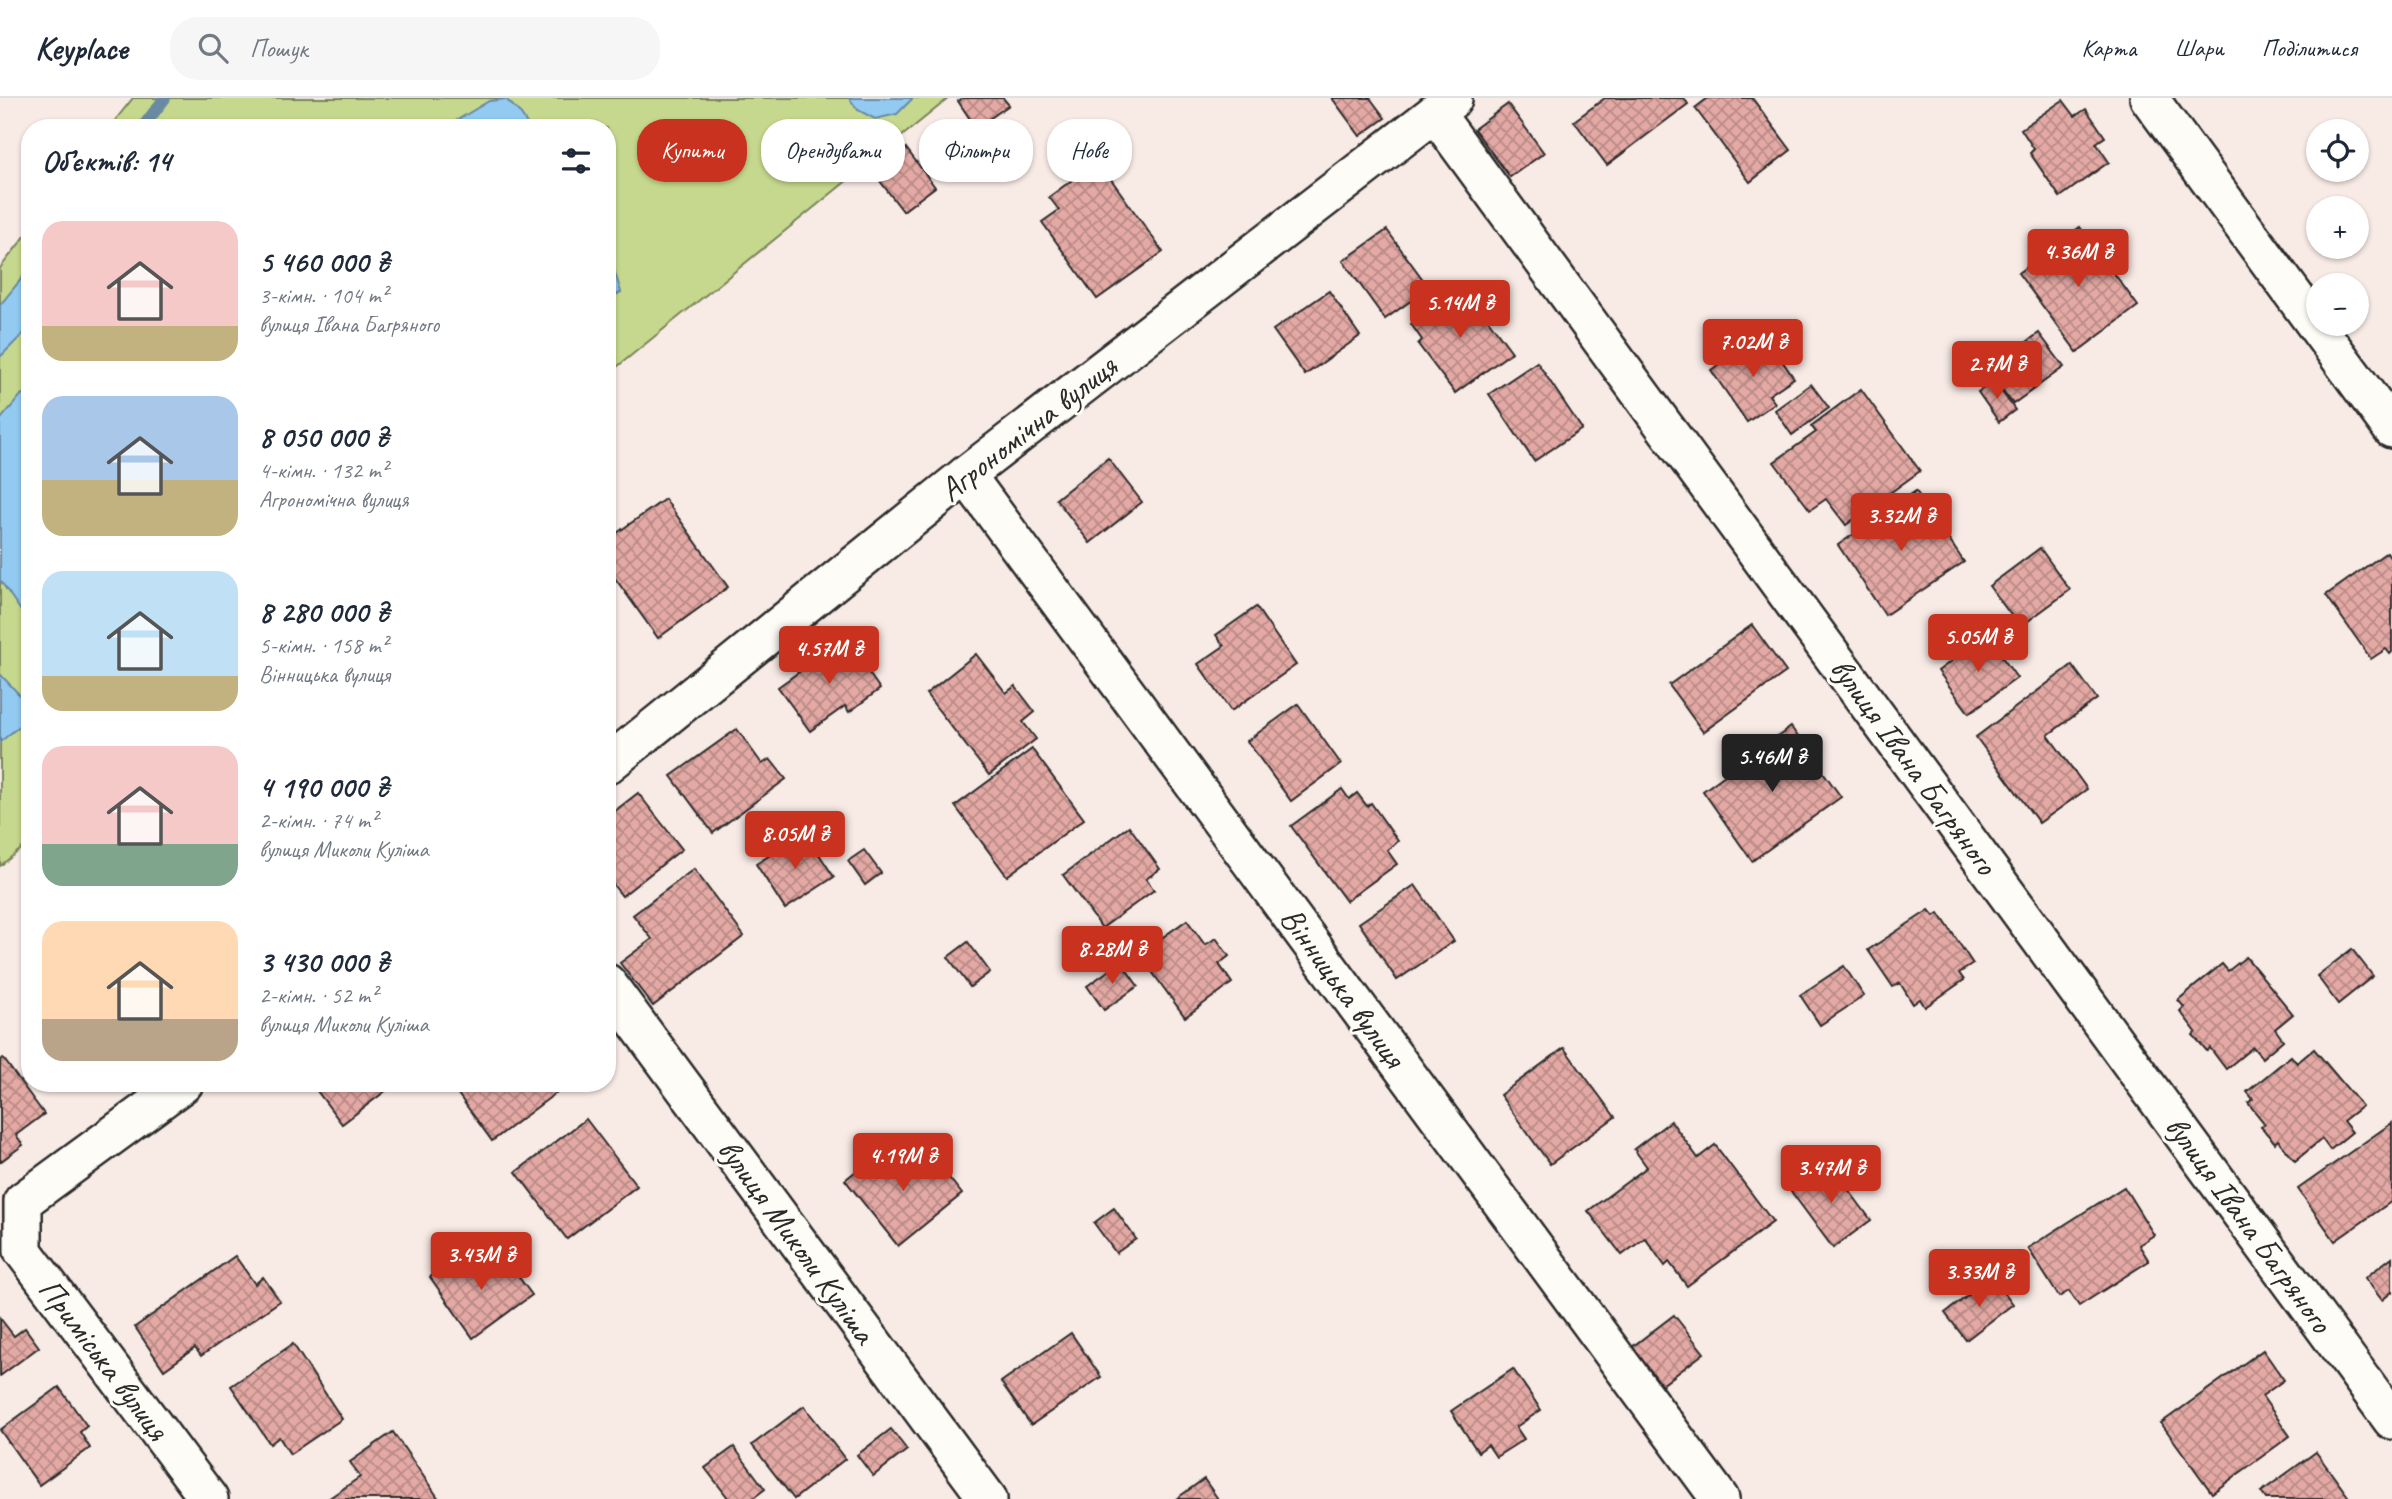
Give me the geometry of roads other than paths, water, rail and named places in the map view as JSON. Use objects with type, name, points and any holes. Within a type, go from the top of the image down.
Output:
[{"type":"street","points":[[2149,98],[2392,429]]},
{"type":"street","name":"Агрономічна вулиця","points":[[616,758],[966,475],[1445,105]]},
{"type":"street","name":"вулиця Івана Багряного","points":[[1445,105],[2392,1420]]},
{"type":"street","name":"Вінницька вулиця","points":[[966,475],[1720,1499]]},
{"type":"street","name":"вулиця Миколи Куліша","points":[[616,995],[988,1499]]},
{"type":"street","name":"Приміська вулиця","points":[[172,1092],[23,1201],[11,1251],[209,1499]]},
{"type":"water","points":[[849,98],[913,98],[897,114],[875,119],[858,110]]},
{"type":"water","points":[[506,99],[524,119],[459,119],[489,101]]},
{"type":"water","points":[[616,276],[621,292],[616,295]]},
{"type":"water","points":[[21,279],[21,336],[0,357],[0,305]]},
{"type":"water","points":[[21,395],[21,611],[0,580],[0,420]]},
{"type":"water","points":[[0,674],[21,696],[21,725],[0,742]]},
{"type":"waterway","points":[[149,119],[165,98]]}]
